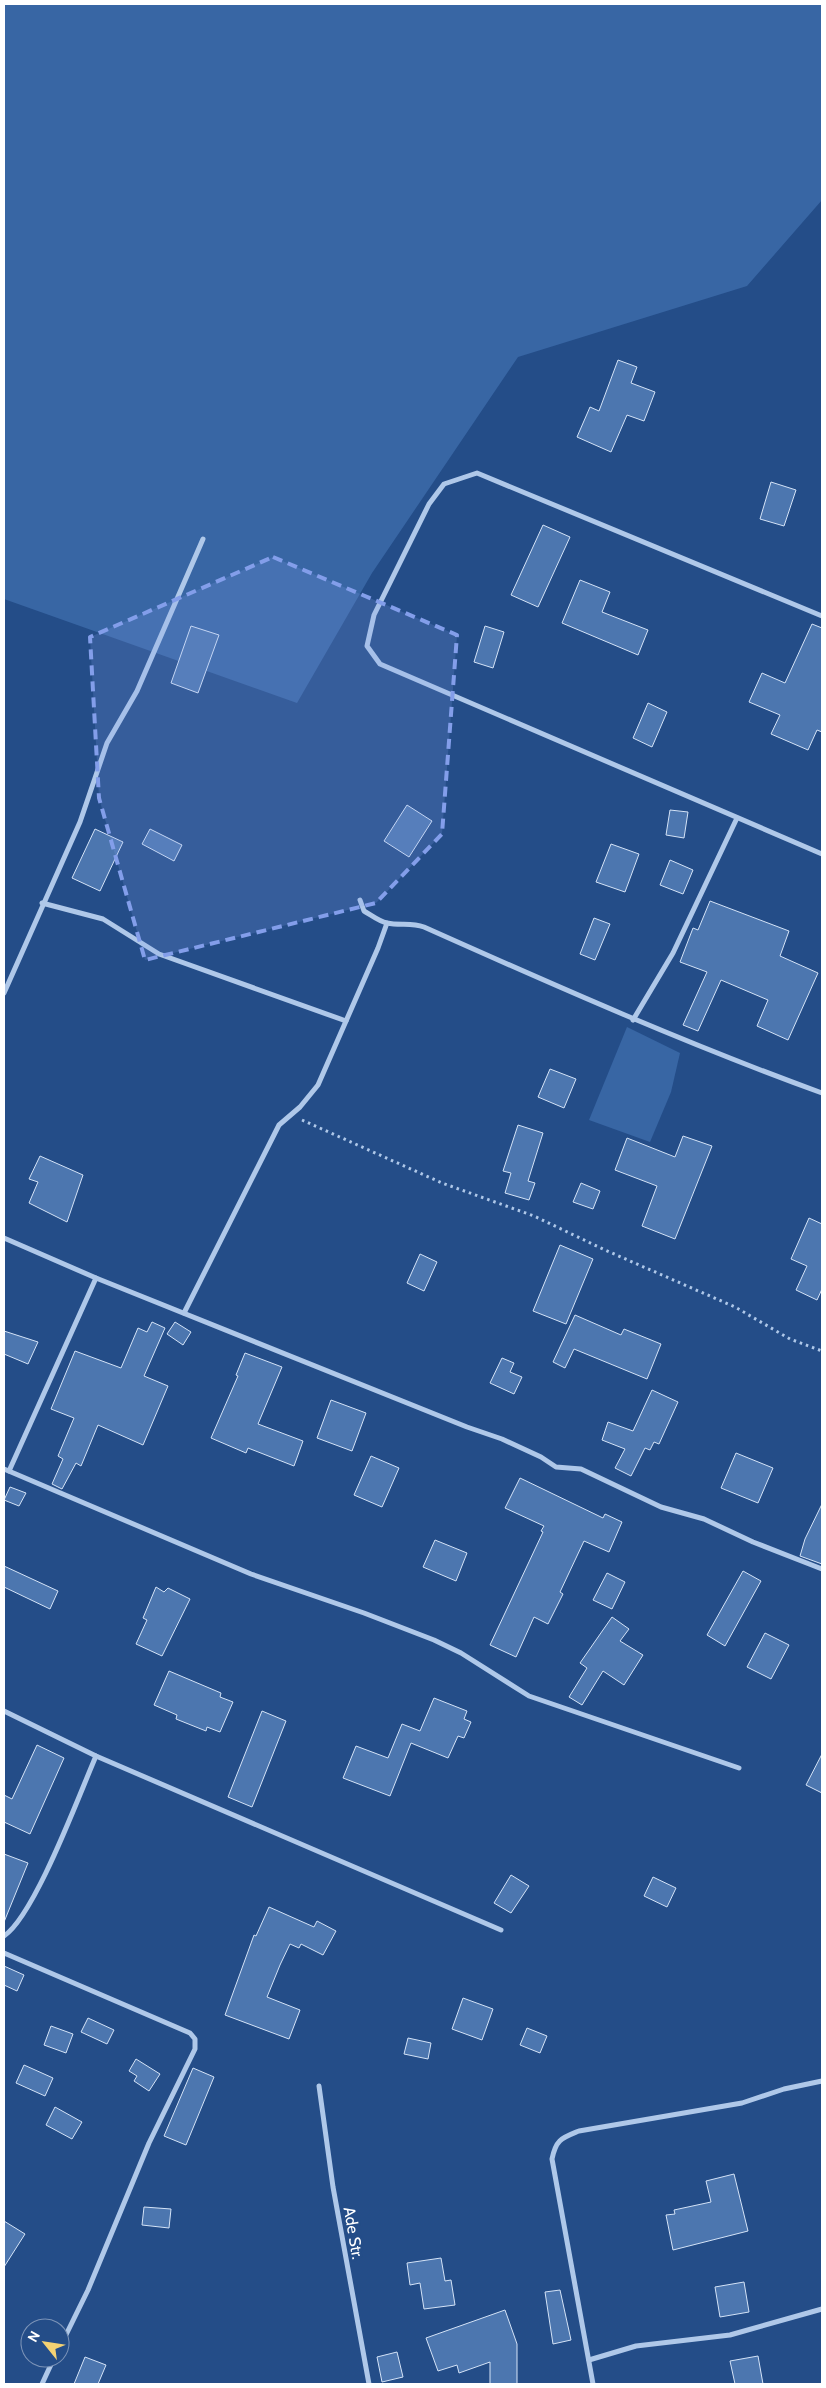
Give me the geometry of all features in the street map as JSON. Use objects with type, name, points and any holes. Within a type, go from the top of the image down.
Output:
[{"type":"street","points":[[822,616],[477,473],[444,484],[429,504],[374,616],[367,646],[380,664],[822,854]]},
{"type":"street","points":[[4,993],[42,903],[80,822],[107,742],[137,691],[203,539]]},
{"type":"street","points":[[632,1020],[672,953],[737,818]]},
{"type":"street","points":[[360,900],[364,911],[387,924],[409,923],[423,927],[453,942],[632,1020],[721,1056],[822,1093]]},
{"type":"street","points":[[42,903],[103,919],[159,954],[346,1021]]},
{"type":"street","points":[[184,1313],[279,1125],[300,1107],[318,1085],[387,924]]},
{"type":"street","points":[[4,1238],[96,1278],[467,1427],[502,1439],[541,1456],[556,1466],[581,1469],[661,1507],[704,1519],[754,1542],[822,1569]]},
{"type":"street","points":[[96,1278],[7,1470],[251,1574],[364,1613],[434,1640],[461,1653],[528,1696],[739,1768]]},
{"type":"street","points":[[4,1711],[96,1756],[501,1930]]},
{"type":"street","points":[[4,1936],[12,1930],[36,1893],[96,1756]]},
{"type":"street","points":[[4,1953],[190,2033],[195,2040],[195,2049],[149,2143],[88,2290],[70,2327]]},
{"type":"street","points":[[593,2384],[552,2159],[554,2146],[562,2138],[579,2131],[742,2103],[784,2089],[822,2081]]},
{"type":"street","name":"Ade Str.","points":[[319,2086],[333,2187],[369,2384]]},
{"type":"street","points":[[588,2360],[636,2346],[730,2335],[822,2309]]},
{"type":"street","points":[[42,2384],[49,2368]]},
{"type":"path","points":[[291,1115],[442,1182],[534,1216],[605,1250],[735,1307],[790,1339],[822,1351]]},
{"type":"highlighted area","points":[[273,557],[457,635],[442,834],[376,903],[145,960],[99,798],[90,637]]},
{"type":"shaded area","points":[[4,4],[822,4],[822,200],[747,286],[518,357],[372,573],[297,703],[4,599]]},
{"type":"shaded area","points":[[627,1027],[680,1053],[671,1092],[650,1142],[589,1120]]},
{"type":"building","points":[[618,360],[637,367],[631,383],[655,392],[644,421],[627,415],[611,452],[577,437],[590,407],[599,411]]},
{"type":"building","points":[[771,482],[796,490],[784,526],[760,519]]},
{"type":"building","points":[[543,525],[570,537],[538,607],[511,595]]},
{"type":"building","points":[[580,580],[610,592],[602,612],[648,630],[638,655],[562,623]]},
{"type":"building","points":[[812,624],[822,628],[822,732],[817,730],[808,750],[771,734],[780,715],[749,702],[762,673],[785,683]]},
{"type":"building","points":[[191,626],[219,635],[198,693],[171,683]]},
{"type":"building","points":[[485,626],[504,632],[493,668],[474,662]]},
{"type":"building","points":[[648,703],[667,712],[652,747],[633,738]]},
{"type":"building","points":[[407,805],[432,821],[409,857],[384,841]]},
{"type":"building","points":[[670,810],[688,812],[684,838],[666,835]]},
{"type":"building","points":[[95,829],[123,842],[100,891],[72,878]]},
{"type":"building","points":[[150,829],[182,845],[174,861],[142,844]]},
{"type":"building","points":[[611,844],[639,854],[625,892],[596,882]]},
{"type":"building","points":[[670,860],[693,870],[683,894],[660,885]]},
{"type":"building","points":[[710,901],[789,931],[780,956],[818,973],[788,1040],[757,1026],[768,1000],[721,980],[698,1031],[683,1025],[707,972],[680,962],[693,928],[698,930]]},
{"type":"building","points":[[594,918],[610,924],[595,960],[580,954]]},
{"type":"building","points":[[550,1069],[576,1079],[564,1108],[538,1097]]},
{"type":"building","points":[[518,1125],[543,1133],[528,1181],[535,1183],[529,1200],[505,1193],[511,1173],[503,1171]]},
{"type":"building","points":[[683,1136],[712,1146],[675,1239],[642,1226],[657,1186],[615,1170],[627,1138],[675,1157]]},
{"type":"building","points":[[40,1156],[83,1175],[67,1222],[29,1203],[38,1182],[29,1179]]},
{"type":"building","points":[[581,1183],[600,1191],[593,1209],[573,1202]]},
{"type":"building","points":[[809,1218],[822,1224],[822,1289],[817,1300],[796,1290],[807,1266],[791,1259]]},
{"type":"building","points":[[560,1245],[593,1259],[566,1324],[533,1311]]},
{"type":"building","points":[[420,1254],[437,1262],[424,1291],[407,1283]]},
{"type":"building","points":[[575,1315],[621,1335],[624,1329],[661,1344],[647,1379],[574,1349],[565,1368],[553,1362]]},
{"type":"building","points":[[152,1322],[165,1328],[144,1376],[168,1386],[143,1445],[98,1425],[81,1466],[76,1463],[62,1489],[52,1484],[63,1459],[58,1456],[74,1418],[51,1409],[75,1351],[121,1368],[138,1328],[147,1332]]},
{"type":"building","points":[[175,1322],[191,1332],[183,1345],[167,1334]]},
{"type":"building","points":[[4,1331],[38,1342],[28,1364],[4,1354]]},
{"type":"building","points":[[245,1353],[282,1367],[258,1424],[303,1441],[294,1466],[248,1448],[246,1453],[211,1438],[238,1376],[236,1375]]},
{"type":"building","points":[[502,1358],[514,1363],[510,1372],[522,1377],[514,1394],[490,1383]]},
{"type":"building","points":[[652,1390],[678,1402],[659,1444],[654,1442],[650,1450],[645,1448],[631,1476],[615,1468],[625,1449],[602,1440],[608,1422],[633,1431]]},
{"type":"building","points":[[331,1400],[366,1413],[352,1451],[317,1438]]},
{"type":"building","points":[[736,1453],[773,1468],[758,1503],[721,1488]]},
{"type":"building","points":[[371,1456],[399,1468],[382,1507],[354,1495]]},
{"type":"building","points":[[520,1478],[603,1518],[605,1514],[622,1522],[609,1552],[584,1541],[560,1592],[563,1594],[548,1624],[534,1617],[516,1657],[490,1645],[543,1532],[541,1531],[544,1526],[505,1508]]},
{"type":"building","points":[[10,1487],[26,1493],[19,1506],[4,1500]]},
{"type":"building","points":[[822,1504],[822,1564],[800,1556],[805,1539]]},
{"type":"building","points":[[435,1540],[467,1553],[456,1581],[423,1567]]},
{"type":"building","points":[[4,1566],[58,1591],[50,1609],[4,1587]]},
{"type":"building","points":[[743,1571],[761,1581],[725,1646],[707,1635]]},
{"type":"building","points":[[607,1573],[625,1582],[612,1609],[593,1600]]},
{"type":"building","points":[[156,1587],[164,1592],[168,1588],[190,1599],[162,1656],[136,1644],[147,1620],[143,1618]]},
{"type":"building","points":[[612,1617],[629,1629],[620,1641],[643,1655],[624,1685],[603,1671],[582,1705],[569,1697],[587,1668],[580,1663]]},
{"type":"building","points":[[765,1633],[789,1645],[771,1679],[747,1667]]},
{"type":"building","points":[[169,1671],[221,1693],[220,1697],[233,1702],[220,1732],[207,1727],[206,1731],[176,1719],[177,1715],[154,1705]]},
{"type":"building","points":[[434,1698],[467,1711],[464,1719],[471,1722],[464,1738],[458,1736],[448,1758],[411,1743],[390,1796],[343,1778],[356,1746],[388,1758],[402,1724],[420,1731]]},
{"type":"building","points":[[262,1711],[286,1721],[252,1807],[228,1797]]},
{"type":"building","points":[[37,1745],[64,1758],[30,1834],[4,1822],[4,1795],[12,1799]]},
{"type":"building","points":[[822,1754],[822,1793],[806,1785]]},
{"type":"building","points":[[4,1854],[28,1863],[4,1922]]},
{"type":"building","points":[[511,1875],[529,1886],[511,1913],[494,1903]]},
{"type":"building","points":[[653,1877],[676,1888],[667,1907],[644,1896]]},
{"type":"building","points":[[269,1907],[314,1927],[317,1921],[336,1931],[323,1955],[301,1944],[299,1948],[290,1944],[280,1965],[267,1997],[300,2010],[289,2039],[225,2015],[254,1935],[256,1936]]},
{"type":"building","points":[[4,1966],[24,1975],[17,1991],[4,1985]]},
{"type":"building","points":[[463,1998],[493,2009],[482,2040],[452,2029]]},
{"type":"building","points":[[88,2018],[114,2030],[107,2044],[81,2032]]},
{"type":"building","points":[[51,2026],[73,2034],[66,2053],[44,2045]]},
{"type":"building","points":[[527,2028],[547,2036],[540,2053],[520,2045]]},
{"type":"building","points":[[408,2038],[431,2043],[428,2059],[404,2054]]},
{"type":"building","points":[[136,2059],[160,2074],[149,2091],[134,2081],[137,2076],[129,2071]]},
{"type":"building","points":[[24,2065],[53,2078],[45,2096],[16,2083]]},
{"type":"building","points":[[193,2068],[214,2077],[186,2145],[164,2136]]},
{"type":"building","points":[[55,2107],[82,2122],[72,2139],[46,2125]]},
{"type":"building","points":[[734,2174],[748,2231],[673,2250],[666,2215],[675,2214],[674,2210],[711,2202],[706,2181]]},
{"type":"building","points":[[144,2207],[171,2209],[169,2228],[142,2225]]},
{"type":"building","points":[[4,2221],[25,2234],[4,2267]]},
{"type":"building","points":[[441,2258],[445,2281],[451,2280],[455,2305],[424,2309],[420,2283],[410,2285],[407,2263]]},
{"type":"building","points":[[744,2282],[749,2312],[720,2317],[715,2287]]},
{"type":"building","points":[[560,2290],[571,2340],[553,2344],[545,2292]]},
{"type":"building","points":[[505,2310],[517,2344],[517,2384],[490,2384],[490,2362],[459,2373],[457,2365],[438,2371],[426,2338]]},
{"type":"building","points":[[397,2352],[403,2377],[382,2382],[377,2357]]},
{"type":"building","points":[[758,2356],[763,2384],[735,2384],[730,2361]]},
{"type":"building","points":[[85,2357],[106,2365],[98,2384],[74,2384]]}]
